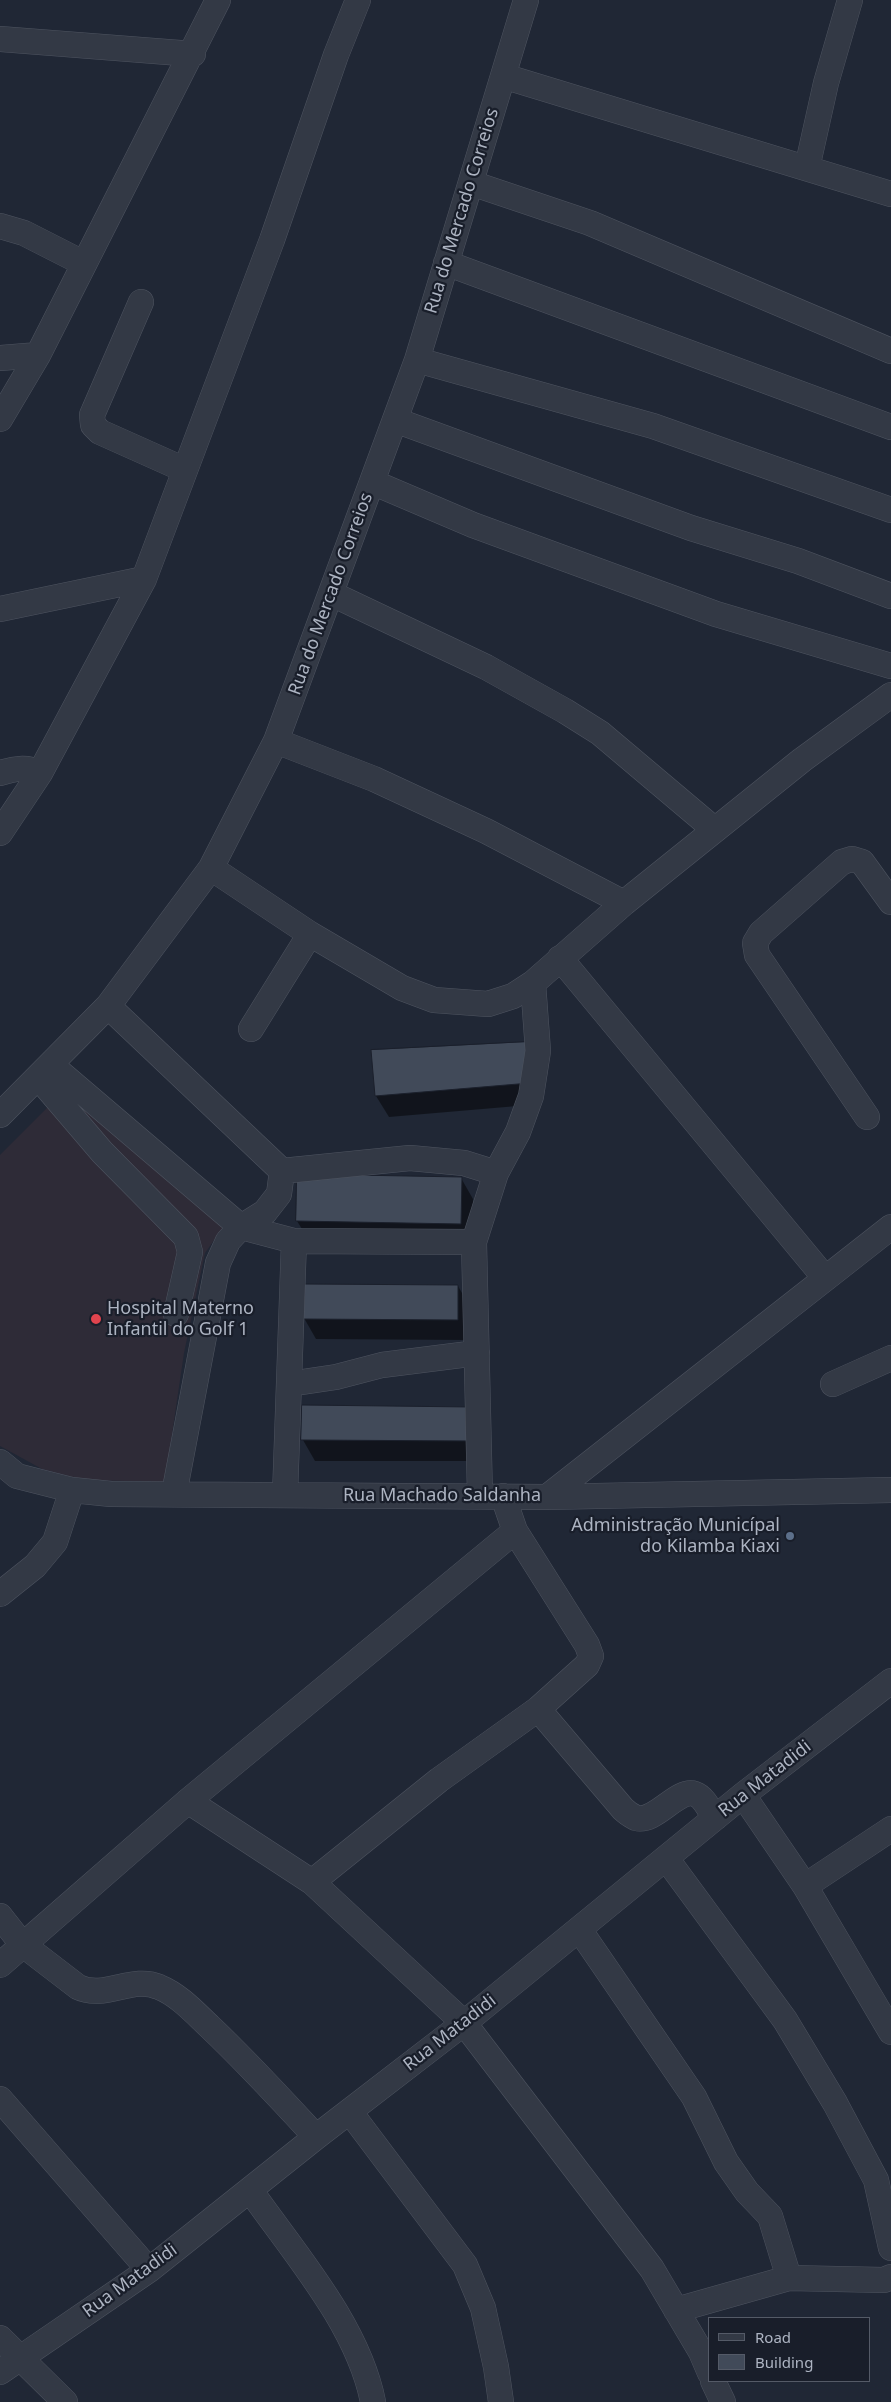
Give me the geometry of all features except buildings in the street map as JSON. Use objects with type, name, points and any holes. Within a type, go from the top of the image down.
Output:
[{"type":"street","points":[[0,419],[38,355],[83,262],[193,54],[218,0]]},
{"type":"street","points":[[0,833],[40,774],[144,579],[272,240],[336,54],[358,0]]},
{"type":"street","points":[[807,168],[826,83],[850,0]]},
{"type":"street","name":"Rua do Mercado Correios","points":[[0,1115],[108,1006],[211,868],[276,742],[417,360],[503,76],[522,1]]},
{"type":"street","points":[[0,39],[193,54]]},
{"type":"street","points":[[503,76],[891,194]]},
{"type":"street","points":[[471,183],[590,223],[891,351]]},
{"type":"street","points":[[0,226],[24,233],[83,262]]},
{"type":"street","points":[[446,263],[891,427]]},
{"type":"street","points":[[141,302],[92,415],[94,425],[100,432],[185,470]]},
{"type":"street","points":[[0,358],[38,355]]},
{"type":"street","points":[[417,360],[653,426],[891,510]]},
{"type":"street","points":[[395,420],[691,528],[798,561],[891,596]]},
{"type":"street","points":[[372,482],[473,525],[716,614],[891,666]]},
{"type":"street","points":[[0,609],[144,579]]},
{"type":"street","points":[[332,594],[486,668],[572,715],[600,733],[715,830]]},
{"type":"street","points":[[211,868],[310,934],[402,988],[434,1000],[488,1004],[513,996],[533,982],[624,903],[802,760],[889,700]]},
{"type":"street","points":[[276,742],[374,779],[486,832],[624,903]]},
{"type":"street","points":[[0,773],[24,768],[32,769],[40,774]]},
{"type":"street","points":[[867,1117],[757,955],[755,944],[761,933],[842,862],[852,859],[862,862],[891,902]]},
{"type":"street","points":[[251,1029],[310,934]]},
{"type":"street","points":[[560,958],[825,1278]]},
{"type":"street","points":[[312,1882],[439,1780],[538,1709],[587,1665],[591,1656],[587,1645],[516,1531],[491,1496],[477,1353],[474,1242],[496,1173],[518,1132],[531,1096],[538,1051],[533,982]]},
{"type":"street","points":[[108,1006],[282,1171],[410,1158],[464,1163],[496,1173]]},
{"type":"street","points":[[44,1071],[241,1227],[294,1241],[474,1242]]},
{"type":"street","points":[[44,1071],[102,1152],[186,1237],[190,1252],[176,1314]]},
{"type":"street","points":[[174,1494],[218,1263],[228,1241],[241,1227],[265,1212],[279,1194],[282,1171]]},
{"type":"street","points":[[547,1496],[891,1227]]},
{"type":"street","points":[[285,1495],[294,1241]]},
{"type":"street","points":[[289,1384],[336,1376],[382,1365],[477,1353]]},
{"type":"street","points":[[833,1384],[891,1358]]},
{"type":"street","name":"Rua Machado Saldanha","points":[[0,1462],[18,1476],[72,1490],[111,1494],[547,1496],[891,1490]]},
{"type":"street","points":[[0,1594],[35,1566],[54,1542],[72,1490]]},
{"type":"street","points":[[0,1965],[188,1801],[516,1531]]},
{"type":"street","name":"Rua Matadidi","points":[[10,2365],[149,2270],[316,2137],[464,2023],[743,1795],[891,1681]]},
{"type":"street","points":[[538,1709],[623,1809],[636,1818],[648,1817],[685,1794],[695,1794],[703,1800],[715,1818]]},
{"type":"street","points":[[743,1795],[805,1886],[891,2032]]},
{"type":"street","points":[[188,1801],[312,1882],[464,2023],[652,2269],[701,2352],[708,2368]]},
{"type":"street","points":[[805,1886],[844,1858],[890,1831]]},
{"type":"street","points":[[666,1858],[785,2020],[835,2103],[876,2180],[891,2248]]},
{"type":"street","points":[[0,1916],[22,1944],[87,1992],[108,1991],[131,1983],[158,1986],[182,2001],[248,2062],[316,2137]]},
{"type":"street","points":[[579,1929],[694,2096],[726,2162],[747,2192],[770,2216],[789,2278]]},
{"type":"street","points":[[0,2099],[149,2270]]},
{"type":"street","points":[[350,2112],[465,2265],[482,2308],[496,2366],[501,2402]]},
{"type":"street","points":[[250,2190],[341,2319],[360,2357],[373,2402]]},
{"type":"street","points":[[676,2310],[734,2292],[789,2278],[884,2280],[891,2277]]},
{"type":"street","points":[[0,2338],[10,2365],[65,2402]]},
{"type":"street","points":[[713,2382],[722,2402]]},
{"type":"shaded area","name":"Hospital Materno Infantil do Golf 1","points":[[66,1089],[224,1226],[205,1253],[184,1353],[165,1482],[83,1480],[42,1469],[0,1446],[0,1155]]},
{"type":"place","name":"Hospital Materno Infantil do Golf 1","points":[[96,1319]]},
{"type":"place","name":"Administração Municípal do Kilamba Kiaxi","points":[[790,1536]]}]
